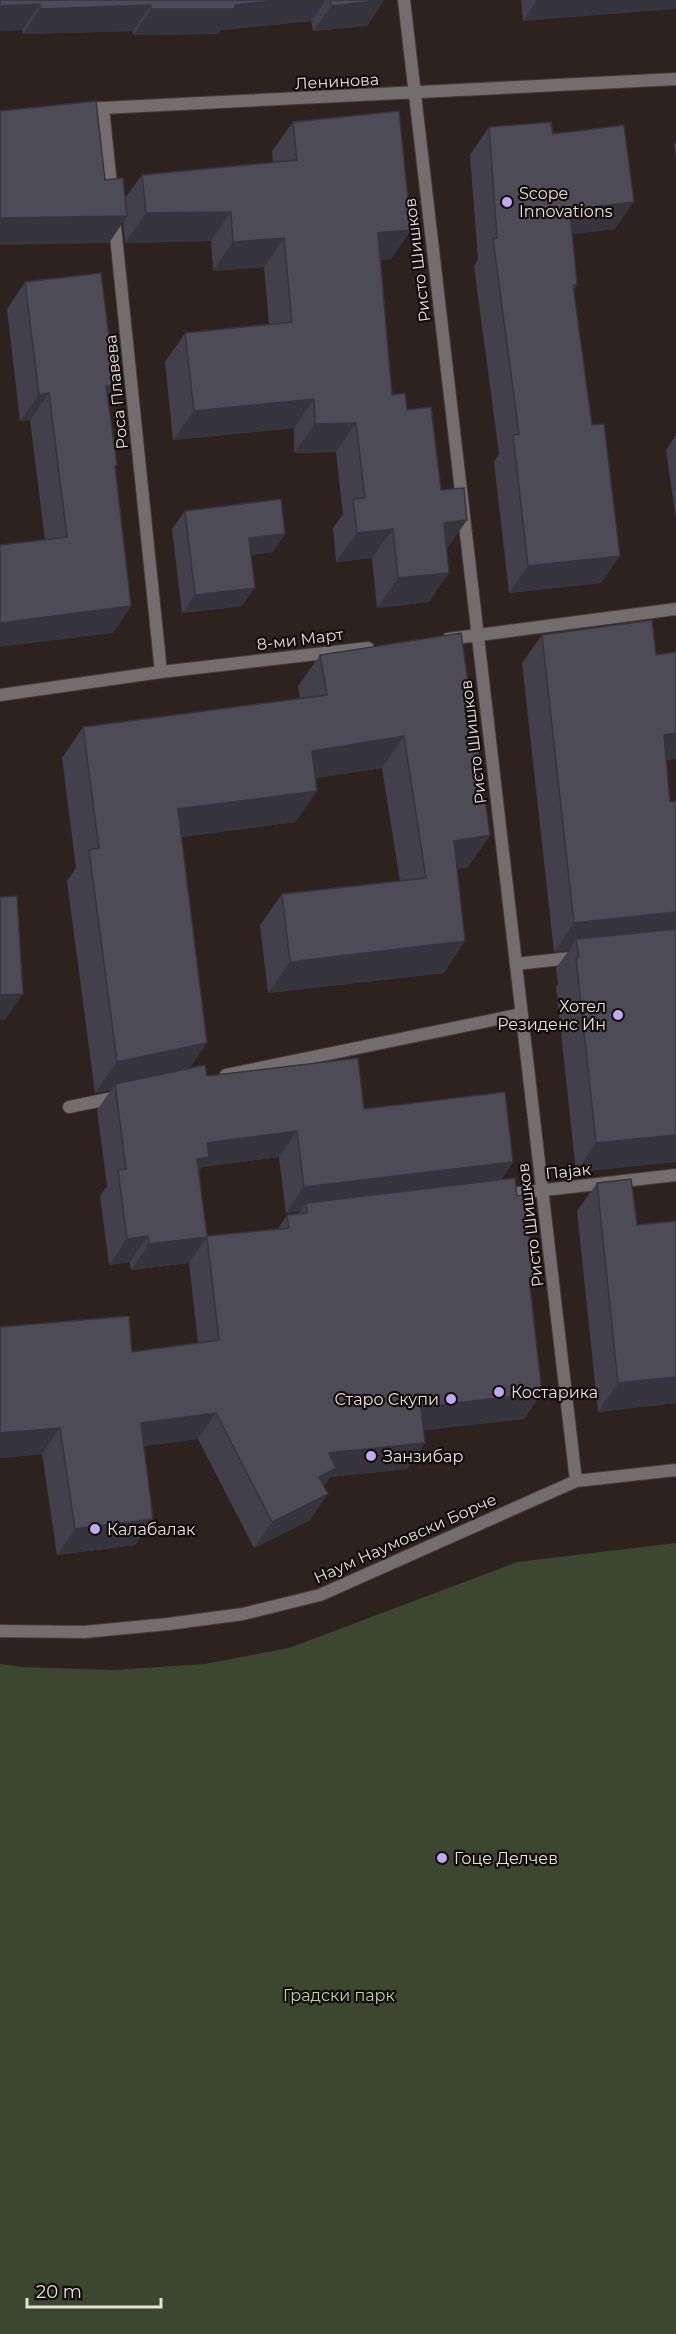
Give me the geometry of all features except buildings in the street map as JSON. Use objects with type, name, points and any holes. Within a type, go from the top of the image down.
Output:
[{"type":"street","name":"Ристо Шишков","points":[[404,0],[576,1481]]},
{"type":"street","name":"Ленинова","points":[[69,110],[676,80]]},
{"type":"street","name":"Роса Плавева","points":[[103,108],[161,672]]},
{"type":"street","points":[[430,641],[676,609]]},
{"type":"street","name":"8-ми Март","points":[[0,695],[161,672],[384,646]]},
{"type":"street","points":[[516,963],[596,955]]},
{"type":"street","points":[[208,1078],[522,1014]]},
{"type":"street","points":[[69,1107],[127,1095]]},
{"type":"street","name":"Пајак","points":[[484,1197],[676,1175]]},
{"type":"street","name":"Наум Наумовски Борче","points":[[0,1630],[84,1632],[243,1614],[320,1595],[576,1481],[676,1470]]},
{"type":"green space","name":"Градски парк","points":[[676,1543],[676,2334],[0,2334],[0,1664],[22,1667],[114,1670],[204,1664],[289,1648],[517,1562]]},
{"type":"place","name":"Scope Innovations","points":[[507,202]]},
{"type":"place","name":"Хотел Резиденс Ин","points":[[618,1015]]},
{"type":"place","name":"Костарика","points":[[499,1392]]},
{"type":"place","name":"Старо Скупи","points":[[451,1399]]},
{"type":"place","name":"Занзибар","points":[[371,1456]]},
{"type":"place","name":"Калабалак","points":[[95,1529]]},
{"type":"place","name":"Гоце Делчев","points":[[442,1858]]}]
